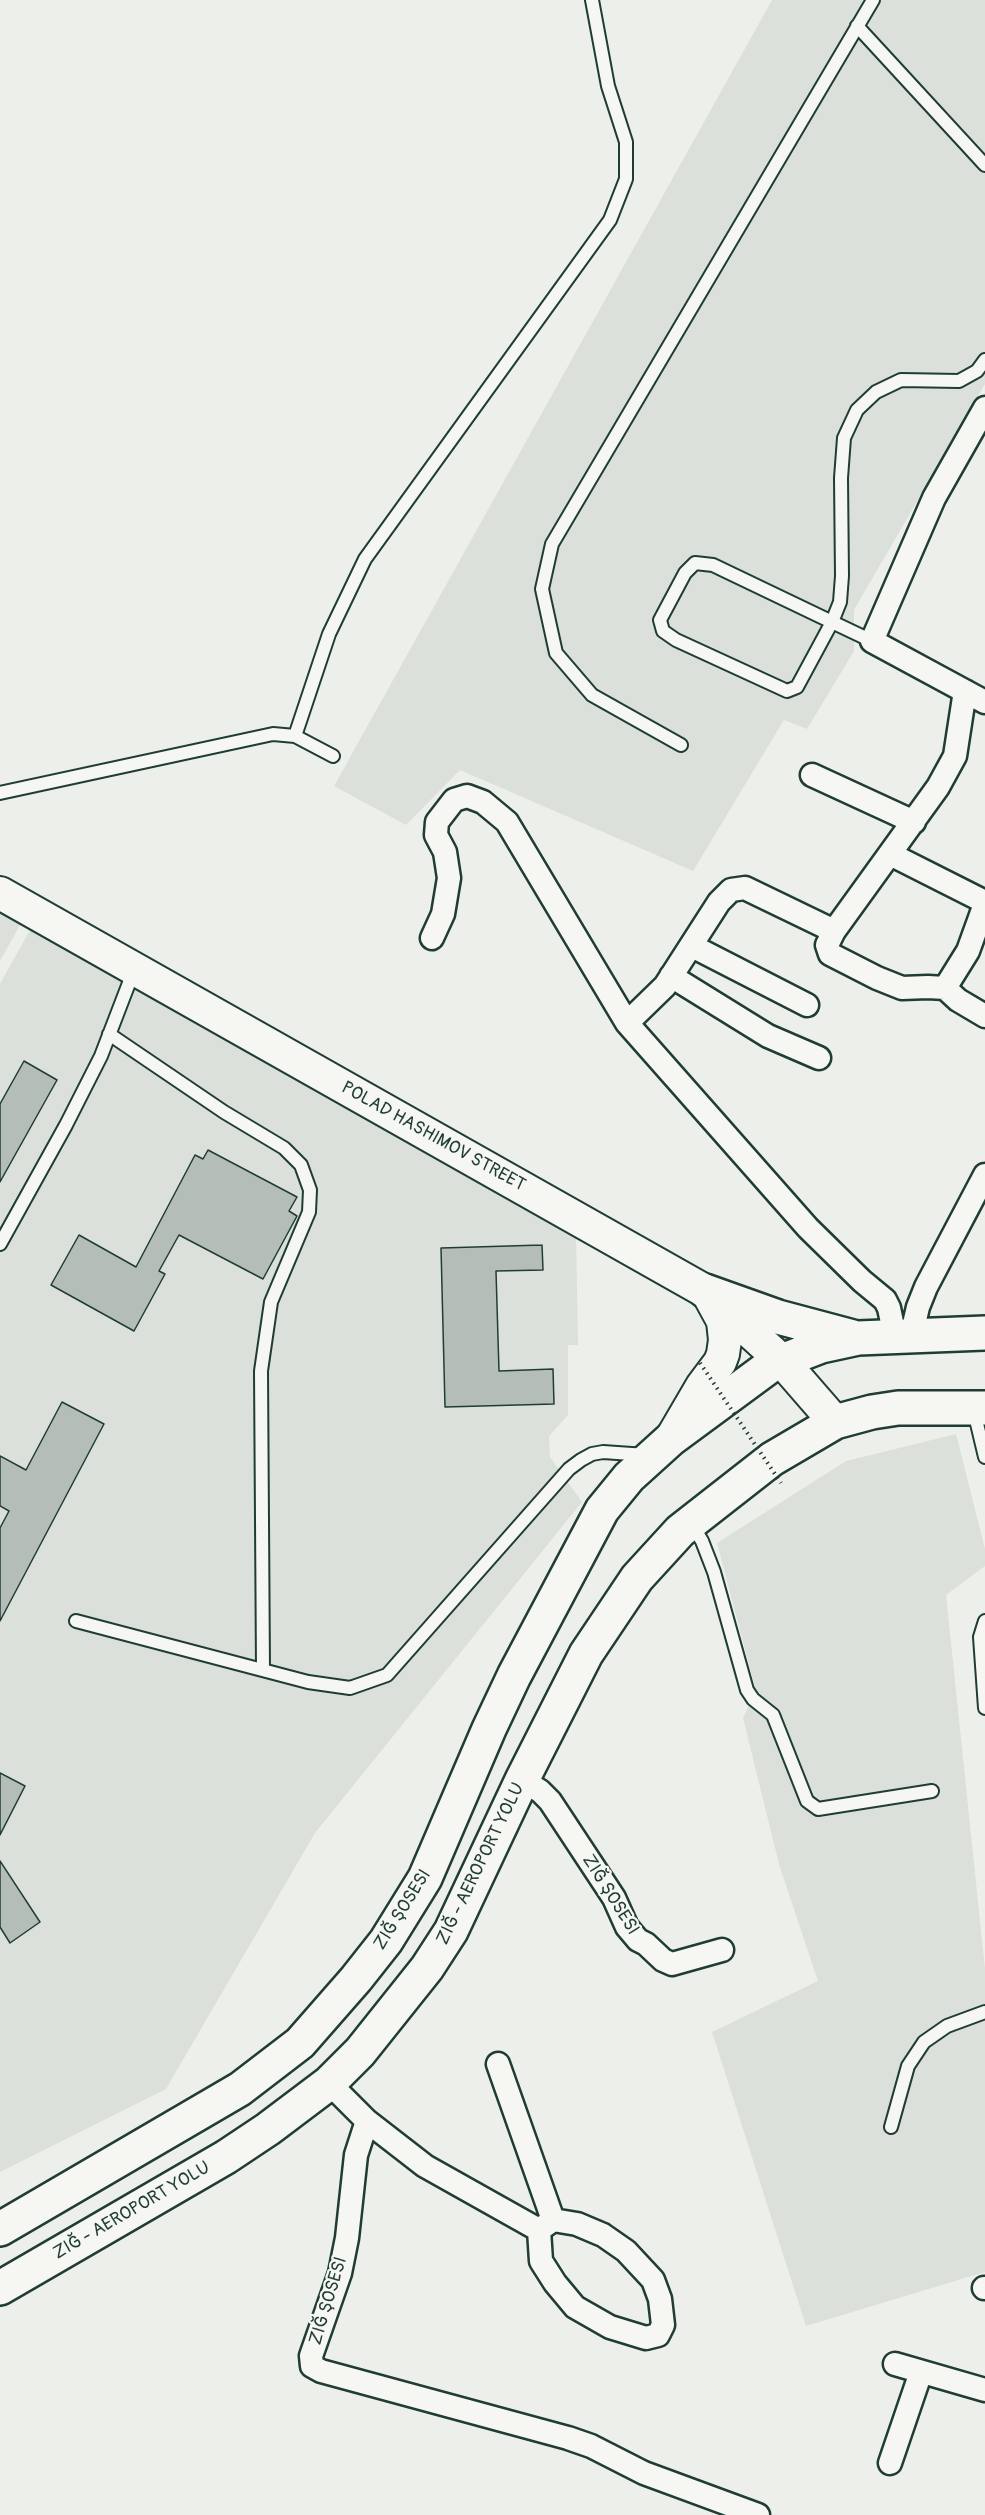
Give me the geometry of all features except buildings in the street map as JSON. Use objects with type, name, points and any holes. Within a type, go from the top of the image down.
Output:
[{"type":"highway","points":[[705,1291],[778,1317],[858,1338]]},
{"type":"highway","points":[[0,2229],[240,2089],[300,2043],[357,1979],[397,1925],[424,1878],[504,1697],[602,1510],[629,1477],[662,1447],[764,1370],[782,1361],[821,1346],[858,1338],[985,1333]]},
{"type":"highway","points":[[0,2288],[226,2157],[329,2083],[360,2052],[394,2012],[439,1950],[466,1902],[522,1780],[586,1654],[620,1600],[648,1564],[690,1522],[772,1459],[835,1422],[898,1408],[979,1407]]},
{"type":"street","points":[[985,408],[934,498],[872,641],[985,702]]},
{"type":"street","points":[[965,691],[955,756],[938,788],[834,931],[827,945],[830,954],[902,988],[945,988],[958,1000],[985,1016]]},
{"type":"street","points":[[812,775],[914,822]]},
{"type":"street","points":[[432,938],[443,914],[449,878],[446,852],[436,835],[437,822],[454,800],[467,796],[483,802],[507,822],[627,1023],[808,1228],[862,1281],[885,1300],[903,1337]]},
{"type":"street","points":[[890,854],[985,903],[968,951],[945,988]]},
{"type":"street","points":[[627,1023],[664,986],[719,902],[731,890],[745,888],[834,931]]},
{"type":"street","name":"POLAD HASHIMOV STREET","points":[[0,893],[705,1291],[782,1361],[835,1422]]},
{"type":"street","points":[[692,946],[807,1005]]},
{"type":"street","points":[[671,976],[768,1036],[819,1058]]},
{"type":"street","points":[[903,1337],[926,1287],[985,1175]]},
{"type":"street","points":[[662,1447],[720,1362],[723,1354],[725,1340],[723,1321],[720,1312],[705,1291]]},
{"type":"street","points":[[522,1780],[540,1791],[550,1802],[614,1898],[627,1927],[638,1940],[646,1944],[663,1960],[672,1964],[722,1950]]},
{"type":"street","points":[[329,2083],[367,2121],[424,2166],[546,2225],[577,2224],[603,2235],[626,2251],[653,2280],[660,2299],[663,2325],[658,2335],[646,2338],[610,2327],[575,2307],[555,2283],[541,2261],[546,2225],[498,2064]]},
{"type":"street","points":[[367,2121],[356,2155],[348,2238],[340,2273],[311,2356],[312,2366],[321,2372],[568,2438],[591,2446],[644,2473],[758,2515]]},
{"type":"street","points":[[895,2364],[985,2390]]},
{"type":"street","points":[[890,2463],[921,2372]]},
{"type":"lane","points":[[295,736],[329,634],[365,559],[610,220],[626,179],[626,142],[608,86],[592,0]]},
{"type":"lane","points":[[681,745],[592,695],[556,653],[542,589],[552,544],[873,0]]},
{"type":"lane","points":[[857,26],[985,165]]},
{"type":"lane","points":[[872,641],[832,622],[713,565],[695,564],[685,573],[660,620],[663,631],[676,640],[787,691],[797,687],[832,622],[840,602],[841,478],[844,438],[857,410],[876,392],[902,380],[959,381],[976,371],[985,360]]},
{"type":"lane","points":[[0,793],[273,734],[295,736],[333,756]]},
{"type":"lane","points":[[0,1244],[66,1125],[101,1056],[135,969]]},
{"type":"lane","points":[[109,1034],[224,1112],[284,1148],[301,1165],[310,1190],[309,1212],[271,1302],[261,1371],[263,1670]]},
{"type":"lane","points":[[979,1407],[985,1457]]},
{"type":"lane","points":[[76,1621],[308,1682],[350,1689],[387,1675],[569,1469],[592,1454],[662,1447]]},
{"type":"lane","points":[[690,1522],[702,1541],[714,1572],[747,1690],[753,1699],[773,1714],[807,1801],[818,1809],[932,1791]]},
{"type":"lane","points":[[985,1621],[980,1636],[985,1708]]},
{"type":"lane","points":[[891,2127],[908,2066],[924,2042],[946,2026],[985,2012]]},
{"type":"path","points":[[700,1363],[781,1483]]},
{"type":"shaded area","points":[[772,0],[985,0],[985,384],[854,610],[854,651],[807,729],[784,720],[693,871],[460,770],[406,825],[334,786]]},
{"type":"shaded area","points":[[0,913],[20,925],[0,961]]},
{"type":"shaded area","points":[[30,930],[576,1237],[578,1345],[568,1345],[568,1415],[549,1436],[550,1457],[582,1502],[315,1833],[166,2089],[0,2172],[0,984]]},
{"type":"shaded area","points":[[956,1434],[985,1549],[985,1566],[946,1595],[985,1969],[985,2272],[806,2326],[712,2032],[818,1981],[779,1864],[743,1718],[756,1691],[717,1543],[846,1461]]}]
